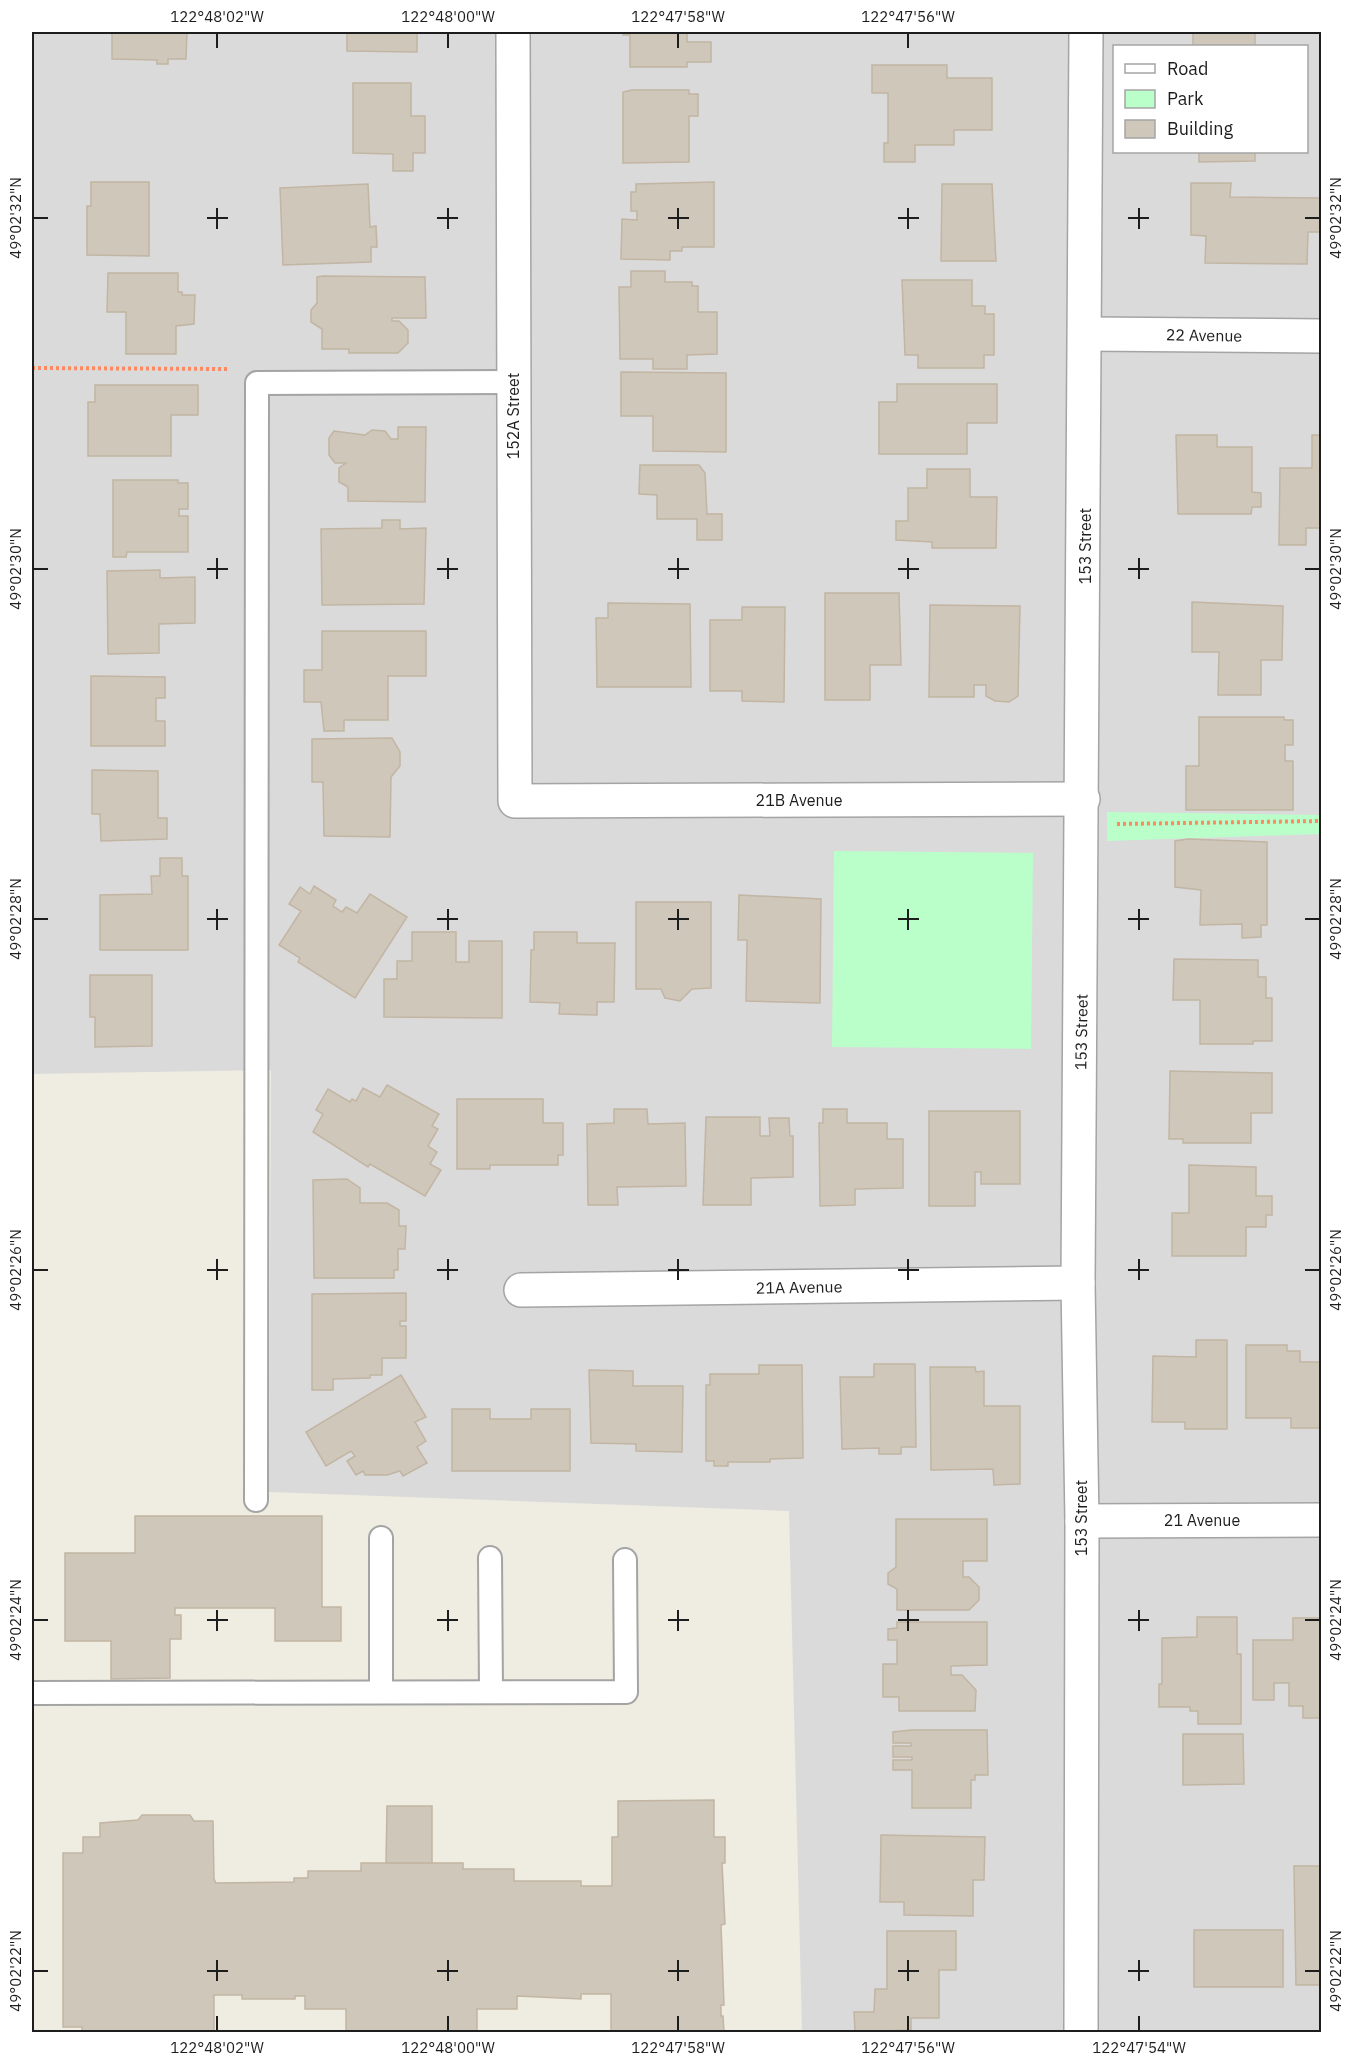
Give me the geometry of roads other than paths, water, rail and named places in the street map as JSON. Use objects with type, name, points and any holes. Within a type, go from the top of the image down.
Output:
[{"type":"street","name":"152A Street","points":[[513,32],[512,382],[515,801]]},
{"type":"street","name":"153 Street","points":[[1081,2032],[1082,1521],[1078,1283],[1086,334],[1086,32]]},
{"type":"street","name":"22 Avenue","points":[[1086,334],[1322,336]]},
{"type":"street","name":"21B Avenue","points":[[515,801],[1083,799]]},
{"type":"street","name":"21A Avenue","points":[[521,1290],[1078,1283]]},
{"type":"street","name":"21 Avenue","points":[[1082,1521],[1322,1520]]},
{"type":"lane","points":[[256,1500],[257,383],[512,382]]},
{"type":"lane","points":[[381,1538],[381,1692]]},
{"type":"lane","points":[[490,1558],[491,1692]]},
{"type":"lane","points":[[32,1693],[626,1692],[625,1560]]}]
